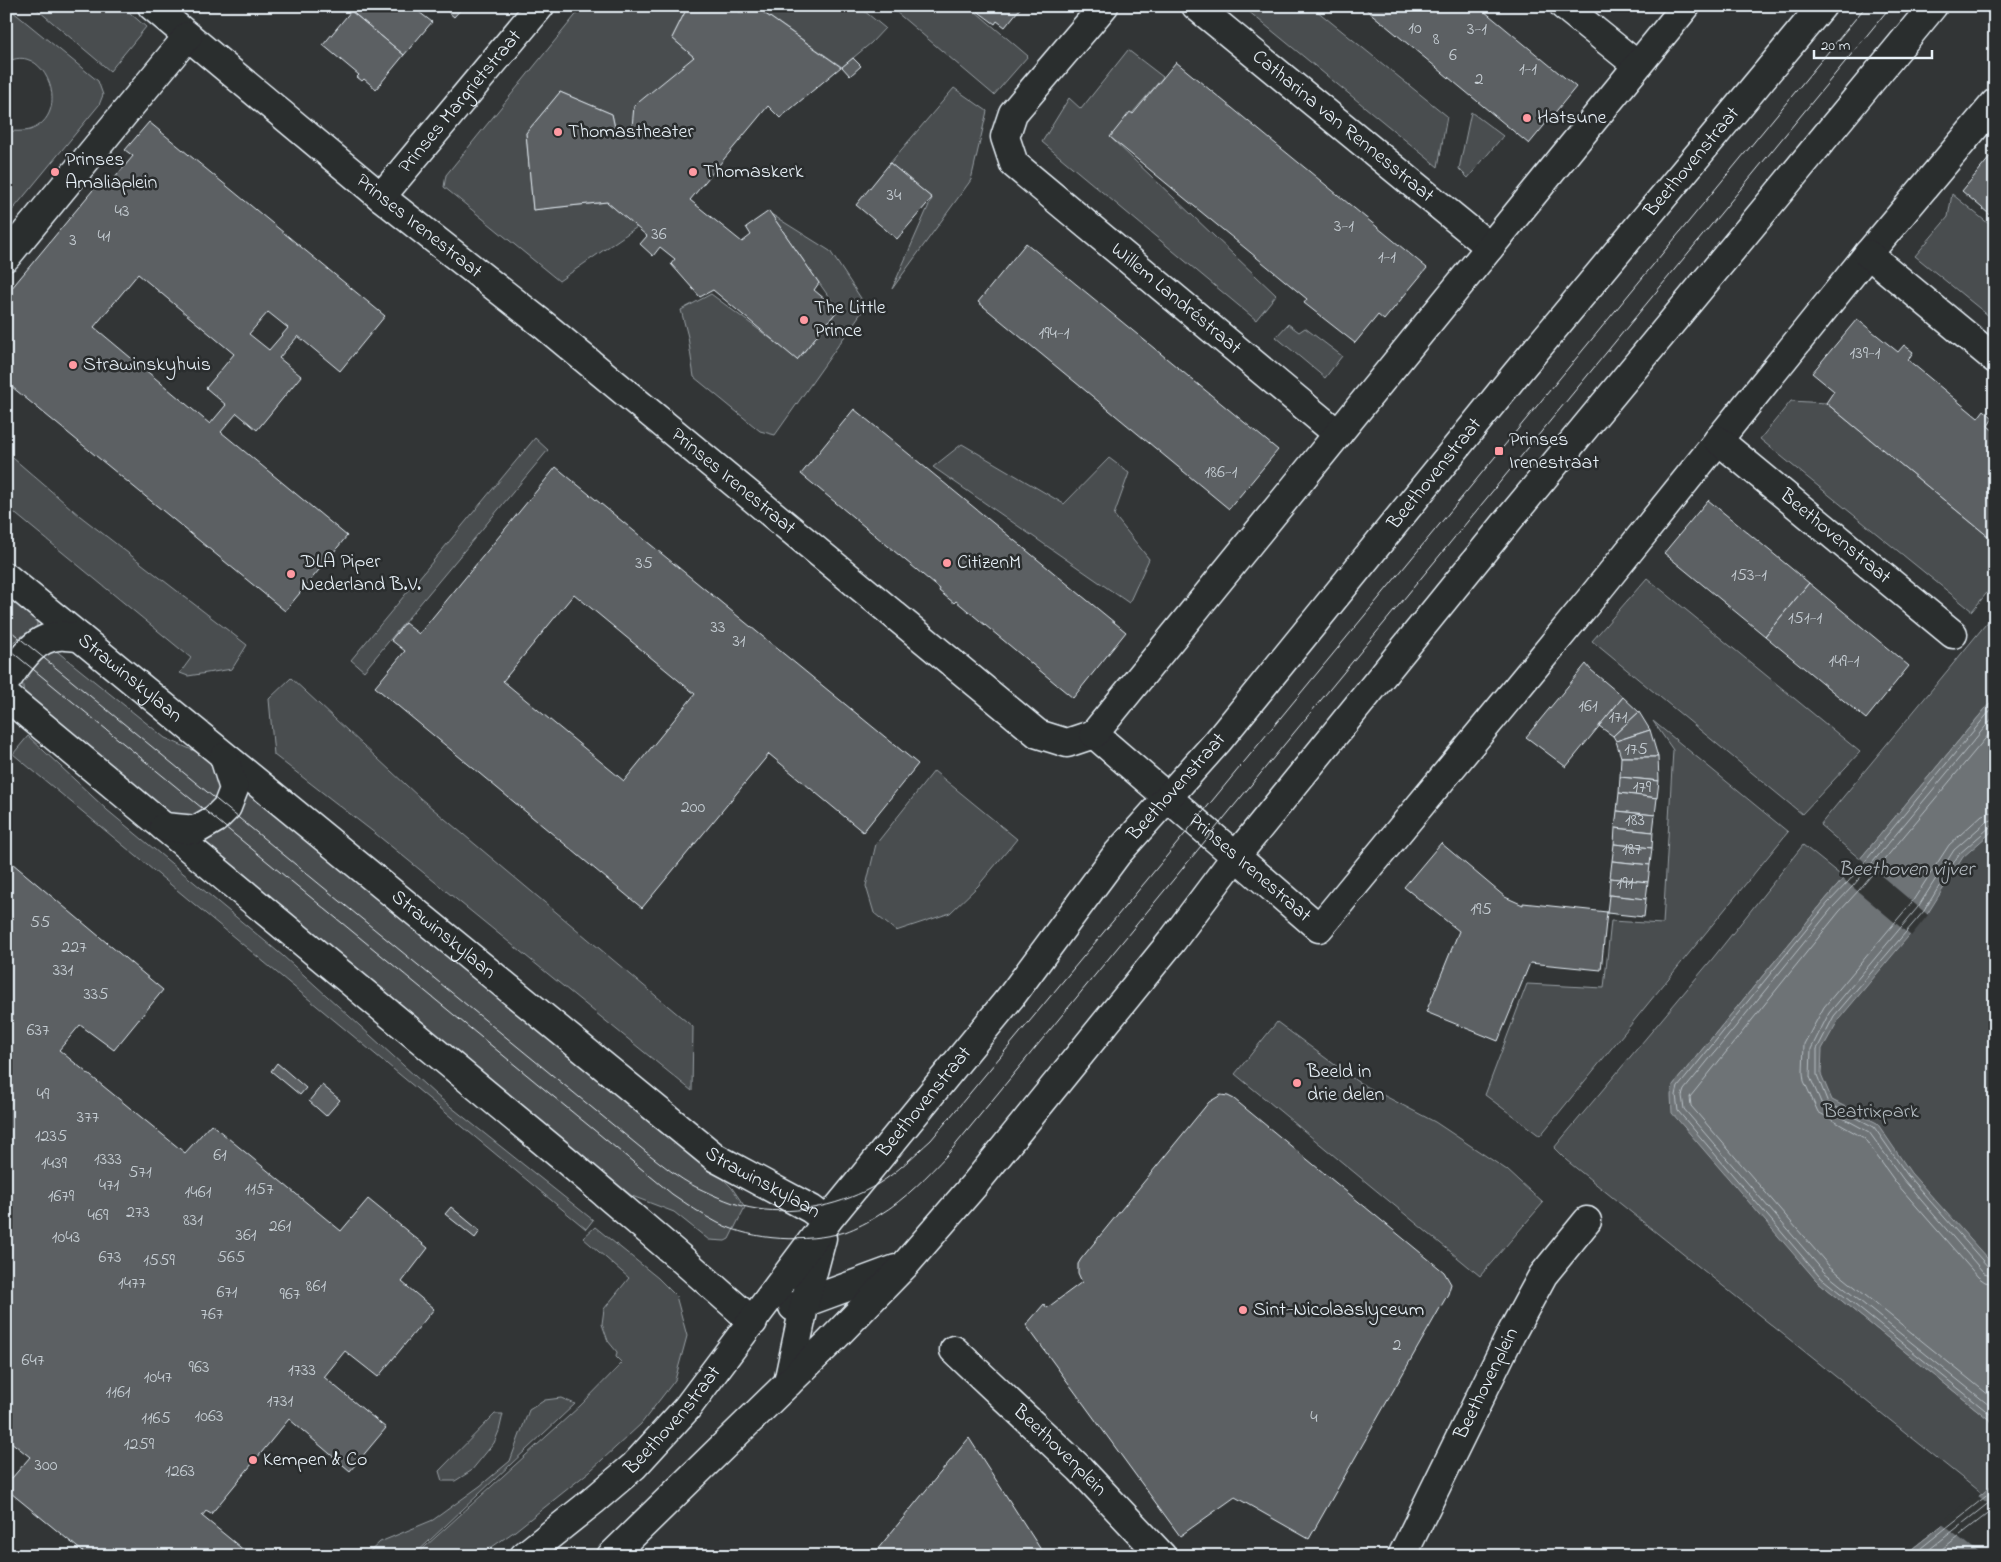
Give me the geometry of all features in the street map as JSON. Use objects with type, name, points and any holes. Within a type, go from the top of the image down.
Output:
[{"type":"street","name":"Prinses Irenestraat","points":[[152,6],[381,197],[545,326],[1038,734],[1067,742],[1094,734],[1319,928],[1718,440]]},
{"type":"street","name":"Prinses Margrietstraat","points":[[381,197],[540,6]]},
{"type":"street","name":"Willem Landréstraat","points":[[1104,6],[1013,113],[1005,137],[1014,164],[1338,434]]},
{"type":"street","name":"Catharina van Rennesstraat","points":[[1196,6],[1490,247]]},
{"type":"street","points":[[1564,6],[1637,65]]},
{"type":"street","points":[[1094,734],[1686,6]]},
{"type":"street","name":"Beethovenstraat","points":[[524,1556],[634,1466],[688,1408],[827,1221],[1013,994],[1117,854],[1218,741],[1509,382],[1822,6]]},
{"type":"street","points":[[611,1556],[788,1383],[904,1266],[975,1184],[1160,956],[1236,856],[1506,523],[1934,6]]},
{"type":"street","points":[[6,257],[188,36]]},
{"type":"street","points":[[1718,440],[1868,254],[1995,103]]},
{"type":"street","points":[[1868,254],[1995,359]]},
{"type":"street","name":"Beethovenstraat","points":[[1718,440],[1953,634]]},
{"type":"street","name":"Strawinskylaan","points":[[6,577],[716,1158],[811,1209],[827,1221],[805,1302],[788,1383]]},
{"type":"street","points":[[6,681],[21,659],[32,648],[48,638],[60,636],[79,637]]},
{"type":"street","points":[[6,696],[567,1161],[753,1322],[904,1266]]},
{"type":"street","points":[[164,827],[196,830],[215,819],[227,807],[234,789],[224,757]]},
{"type":"street","name":"Beethovenplein","points":[[1402,1556],[1510,1334],[1543,1275],[1586,1220]]},
{"type":"street","name":"Beethovenplein","points":[[954,1350],[1080,1469],[1162,1556]]},
{"type":"green space","points":[[6,6],[98,81],[103,95],[99,105],[6,218],[6,131],[30,130],[43,122],[50,109],[52,95],[49,82],[42,69],[32,61],[20,58],[6,63]]},
{"type":"green space","points":[[33,6],[122,6],[146,27],[110,71]]},
{"type":"green space","points":[[583,6],[688,6],[672,38],[694,57],[632,126],[615,128],[612,114],[560,92],[526,133],[533,210],[607,202],[637,227],[559,281],[444,187],[446,175]]},
{"type":"green space","points":[[754,6],[858,6],[885,28],[871,43],[842,67]]},
{"type":"green space","points":[[889,6],[969,6],[1028,56],[994,95]]},
{"type":"green space","points":[[1242,6],[1311,6],[1447,116],[1438,167]]},
{"type":"green space","points":[[1128,50],[1163,77],[1111,138],[1276,295],[1256,320],[1042,142],[1069,98],[1081,109]]},
{"type":"green space","points":[[954,88],[987,111],[971,180],[892,289],[932,198],[890,163]]},
{"type":"green space","points":[[1471,112],[1503,136],[1468,178],[1459,169]]},
{"type":"green space","points":[[1952,194],[1995,229],[1995,321],[1915,256],[1948,217]]},
{"type":"green space","points":[[771,214],[830,251],[866,306],[775,435],[760,431],[694,377],[688,337],[681,310],[711,294],[798,359],[838,310]]},
{"type":"green space","points":[[1288,324],[1299,332],[1305,328],[1342,356],[1325,378],[1276,337]]},
{"type":"green space","points":[[1791,401],[1826,403],[1995,542],[1995,583],[1972,611],[1760,439]]},
{"type":"green space","points":[[535,438],[548,450],[364,671],[351,660]]},
{"type":"green space","points":[[962,444],[1064,504],[1109,458],[1129,473],[1114,515],[1149,559],[1129,603],[933,467]]},
{"type":"green space","points":[[6,452],[80,516],[247,645],[232,669],[188,676],[180,673],[191,658],[6,506]]},
{"type":"green space","points":[[1647,578],[1860,752],[1802,814],[1592,641]]},
{"type":"green space","points":[[6,592],[37,619],[37,626],[6,647]]},
{"type":"green space","points":[[1995,613],[1995,697],[1860,859],[1820,825]]},
{"type":"green space","points":[[54,649],[165,738],[206,756],[712,1167],[732,1188],[745,1207],[729,1239],[725,1241],[709,1240],[674,1212],[632,1196],[34,705],[24,693],[21,674]]},
{"type":"green space","points":[[291,678],[420,798],[693,1027],[692,1091],[376,834],[274,755],[269,699]]},
{"type":"green space","points":[[1653,721],[1788,832],[1540,1136],[1485,1095],[1527,984],[1604,988],[1611,921],[1663,924],[1673,750]]},
{"type":"green space","points":[[28,736],[107,810],[283,956],[436,1095],[593,1220],[586,1229],[13,754]]},
{"type":"green space","points":[[934,771],[1017,839],[978,886],[950,913],[896,931],[874,913],[866,886],[876,844]]},
{"type":"green space","name":"Beatrixpark","points":[[1995,772],[1995,1556],[1903,1556],[1982,1494],[1566,1160],[1554,1148],[1713,958],[1803,845],[1844,878],[1673,1085],[1816,1280],[1991,1421],[1707,1113]]},
{"type":"green space","points":[[1277,1022],[1358,1082],[1435,1122],[1507,1170],[1543,1203],[1480,1276],[1235,1074]]},
{"type":"green space","points":[[595,1227],[658,1278],[676,1296],[687,1336],[675,1380],[641,1424],[590,1471],[515,1531],[479,1556],[415,1556],[580,1406],[622,1363],[616,1357],[617,1352],[608,1341],[602,1324],[604,1309],[629,1278],[583,1238]]},
{"type":"green space","points":[[561,1398],[575,1404],[413,1556],[365,1556],[380,1542],[433,1520],[480,1486],[510,1461],[529,1410],[545,1400]]},
{"type":"green space","points":[[495,1414],[503,1414],[494,1443],[471,1471],[455,1481],[442,1481],[439,1471]]},
{"type":"water","name":"Beethoven vijver","points":[[1995,697],[1995,829],[1963,857],[1928,913],[1839,1019],[1822,1049],[1821,1074],[1832,1100],[1877,1123],[1911,1173],[1995,1267],[1995,1432],[1992,1422],[1816,1280],[1672,1113],[1671,1095],[1673,1085]]},
{"type":"water","points":[[1995,1482],[1995,1556],[1903,1556],[1982,1494]]},
{"type":"pier","points":[[1860,858],[1928,915],[1911,936],[1842,878]]},
{"type":"pier","points":[[1977,1495],[1995,1509],[1995,1556],[1982,1556],[1941,1523]]},
{"type":"building","points":[[355,6],[417,6],[421,10],[419,12],[432,22],[404,55],[351,11]]},
{"type":"building","points":[[441,6],[464,6],[454,17]]},
{"type":"building","points":[[688,6],[736,6],[741,14],[754,6],[841,67],[780,118],[768,106],[690,200],[742,242],[751,235],[746,227],[769,211],[819,283],[814,290],[838,310],[797,360],[713,290],[700,297],[671,264],[675,259],[660,247],[653,256],[640,244],[647,236],[607,202],[533,210],[526,133],[560,92],[612,114],[615,128],[632,127],[634,106],[694,57],[672,38]]},
{"type":"building","points":[[980,6],[1022,6],[1005,27],[997,21],[995,24],[980,13],[977,10]]},
{"type":"building","points":[[1362,6],[1478,6],[1576,87],[1529,144]]},
{"type":"building","points":[[351,11],[404,55],[376,89],[364,79],[362,81],[357,77],[359,75],[323,45]]},
{"type":"building","points":[[853,58],[861,66],[850,76],[842,67]]},
{"type":"building","points":[[1176,62],[1427,268],[1384,320],[1378,315],[1355,343],[1304,303],[1307,299],[1110,137],[1130,112],[1133,114]]},
{"type":"building","name":"Strawinskyhuis","points":[[149,122],[385,316],[340,371],[298,336],[279,358],[301,376],[257,430],[237,413],[221,432],[347,536],[285,611],[6,382],[6,295],[102,179],[109,185],[133,156],[125,150]],"holes":[[[138,274],[234,354],[206,388],[226,405],[210,424],[94,327]],[[268,312],[288,328],[269,350],[249,334]]]},
{"type":"building","points":[[1995,151],[1995,219],[1962,191]]},
{"type":"building","points":[[890,163],[932,198],[897,239],[856,205]]},
{"type":"building","points":[[1026,243],[1278,450],[1229,509],[978,302]]},
{"type":"building","points":[[1857,319],[1898,352],[1904,345],[1913,352],[1908,360],[1978,418],[1984,410],[1993,418],[1988,426],[1995,432],[1995,542],[1826,403],[1834,391],[1812,373]]},
{"type":"building","points":[[854,409],[1126,632],[1073,698],[956,601],[954,603],[939,591],[940,589],[801,474]]},
{"type":"building","points":[[556,467],[918,764],[863,832],[769,754],[642,908],[375,687],[405,651],[391,640],[405,623],[419,634]],"holes":[[[574,594],[695,694],[624,781],[503,681]]]},
{"type":"building","points":[[1708,500],[1809,583],[1765,636],[1664,553]]},
{"type":"building","points":[[1809,583],[1909,666],[1866,719],[1765,636]]},
{"type":"building","points":[[1586,664],[1623,697],[1566,767],[1526,737]]},
{"type":"building","points":[[1623,697],[1639,712],[1613,736],[1599,726]]},
{"type":"building","points":[[1639,712],[1650,730],[1616,741],[1613,736]]},
{"type":"building","points":[[1650,730],[1658,757],[1621,757],[1616,741]]},
{"type":"building","points":[[1621,757],[1658,757],[1659,781],[1620,777]]},
{"type":"building","points":[[1620,777],[1659,781],[1657,798],[1619,793]]},
{"type":"building","points":[[1619,793],[1657,798],[1655,815],[1617,811]]},
{"type":"building","points":[[1617,811],[1655,815],[1653,832],[1615,828]]},
{"type":"building","points":[[1615,828],[1653,832],[1652,848],[1614,844]]},
{"type":"building","points":[[1441,843],[1505,897],[1523,905],[1523,903],[1607,912],[1601,970],[1530,963],[1498,1041],[1426,1012],[1459,931],[1404,887]]},
{"type":"building","points":[[1614,844],[1652,848],[1650,865],[1612,861]]},
{"type":"building","points":[[6,858],[163,990],[114,1050],[80,1025],[59,1050],[185,1153],[211,1124],[341,1231],[368,1199],[428,1248],[402,1282],[434,1309],[378,1377],[345,1351],[324,1377],[386,1428],[350,1471],[289,1419],[211,1514],[206,1511],[202,1516],[251,1556],[88,1556],[6,1489],[6,1485],[30,1457],[6,1438]]},
{"type":"building","points":[[1612,861],[1650,865],[1648,882],[1610,878]]},
{"type":"building","points":[[1610,878],[1648,882],[1646,899],[1609,895]]},
{"type":"building","points":[[1609,895],[1646,899],[1644,917],[1607,913]]},
{"type":"building","points":[[277,1063],[306,1088],[300,1095],[271,1071]]},
{"type":"building","points":[[322,1085],[340,1100],[326,1116],[309,1101]]},
{"type":"building","name":"Sint-Nicolaaslyceum","points":[[1221,1095],[1234,1099],[1444,1272],[1451,1284],[1448,1294],[1309,1539],[1235,1497],[1180,1536],[1026,1325],[1044,1304],[1047,1308],[1082,1282],[1078,1273],[1078,1264],[1081,1259],[1209,1102]]},
{"type":"building","points":[[451,1207],[480,1231],[475,1238],[445,1214]]},
{"type":"building","points":[[969,1438],[1045,1556],[872,1556],[931,1484]]},
{"type":"tram line","points":[[6,627],[676,1175],[718,1197],[741,1206],[757,1209],[788,1211],[820,1207],[850,1198],[878,1184],[899,1169],[931,1140],[1866,6]]},
{"type":"tram line","points":[[6,647],[672,1194],[718,1223],[748,1234],[797,1239],[830,1236],[845,1232],[889,1209],[916,1187],[948,1154],[1891,6]]},
{"type":"place","name":"Hatsune","points":[[1527,118]]},
{"type":"place","name":"Thomastheater","points":[[558,132]]},
{"type":"place","name":"Prinses Amaliaplein","points":[[55,172]]},
{"type":"place","name":"Thomaskerk","points":[[693,172]]},
{"type":"place","name":"The Little Prince","points":[[804,320]]},
{"type":"place","name":"Strawinskyhuis","points":[[73,365]]},
{"type":"place","name":"Prinses Irenestraat","points":[[1499,451]]},
{"type":"place","name":"CitizenM","points":[[947,563]]},
{"type":"place","name":"DLA Piper Nederland B.V.","points":[[291,574]]},
{"type":"place","name":"Beeld in drie delen","points":[[1297,1083]]},
{"type":"place","name":"Sint-Nicolaaslyceum","points":[[1243,1310]]},
{"type":"place","name":"Kempen & Co","points":[[253,1460]]}]
